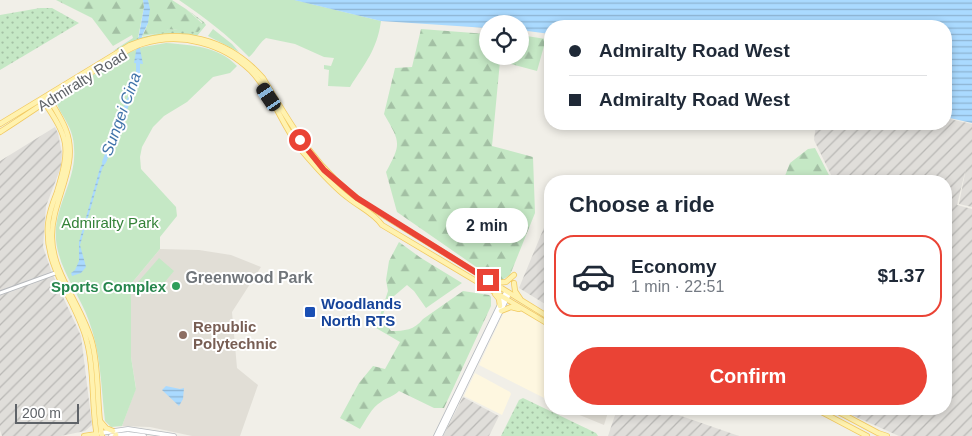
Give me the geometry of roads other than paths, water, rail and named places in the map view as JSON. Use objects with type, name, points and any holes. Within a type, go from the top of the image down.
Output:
[{"type":"main road","name":"Admiralty Road","points":[[0,132],[112,55],[139,43],[172,36],[199,40]]},
{"type":"main road","points":[[206,36],[209,41]]},
{"type":"main road","points":[[199,40],[209,41],[239,55],[248,62],[263,78],[272,100],[296,142],[348,198],[377,217],[382,225],[544,322]]},
{"type":"main road","points":[[199,40],[242,64],[258,80],[300,140],[328,174],[364,204],[544,315]]},
{"type":"main road","points":[[46,99],[62,130],[66,143],[64,167],[50,211],[48,225],[49,254],[58,273],[80,308],[91,340],[95,359],[99,435]]},
{"type":"main road","name":"Admiralty Road","points":[[0,124],[46,99]]},
{"type":"main road","points":[[415,234],[423,241],[421,246],[418,246]]},
{"type":"main road","points":[[428,252],[424,247],[427,243],[431,244]]},
{"type":"main road","points":[[492,283],[506,282],[514,275]]},
{"type":"main road","points":[[514,283],[515,291],[522,302]]},
{"type":"main road","points":[[438,436],[487,342],[500,308],[499,299],[492,291]]},
{"type":"main road","points":[[438,436],[508,293]]},
{"type":"main road","points":[[500,308],[511,307],[525,311]]},
{"type":"main road","points":[[828,415],[868,436]]},
{"type":"main road","points":[[843,415],[875,434],[887,436]]},
{"type":"main road","points":[[97,422],[114,434]]},
{"type":"main road","points":[[84,436],[92,430],[97,422]]},
{"type":"main road","points":[[114,434],[135,429],[174,436]]},
{"type":"main road","points":[[860,431],[863,436]]},
{"type":"main road","points":[[84,436],[114,434],[144,436]]},
{"type":"street","points":[[0,293],[58,273]]},
{"type":"water","points":[[143,0],[148,0],[150,9],[140,49],[143,64],[134,63],[144,7]]},
{"type":"water","points":[[294,0],[972,0],[972,123],[952,119],[952,20],[544,20],[544,33],[529,31],[529,15],[479,15],[479,27],[381,21]]},
{"type":"water","points":[[105,159],[107,160],[102,169],[80,245],[86,267],[81,273],[72,276],[71,273],[75,270],[79,261],[79,242],[100,168]]},
{"type":"water","points":[[166,386],[184,388],[183,399],[179,406],[162,390]]},
{"type":"waterway","name":"Sungei Cina","points":[[104,162],[138,77],[138,61]]},
{"type":"place","name":"Sports Complex","points":[[176,286]]},
{"type":"place","name":"Woodlands North RTS","points":[[310,312]]},
{"type":"place","name":"Republic Polytechnic","points":[[183,335]]},
{"type":"district","name":"Greenwood Park","points":[[249,277]]},
{"type":"park label","name":"Admiralty Park","points":[[110,222]]}]
